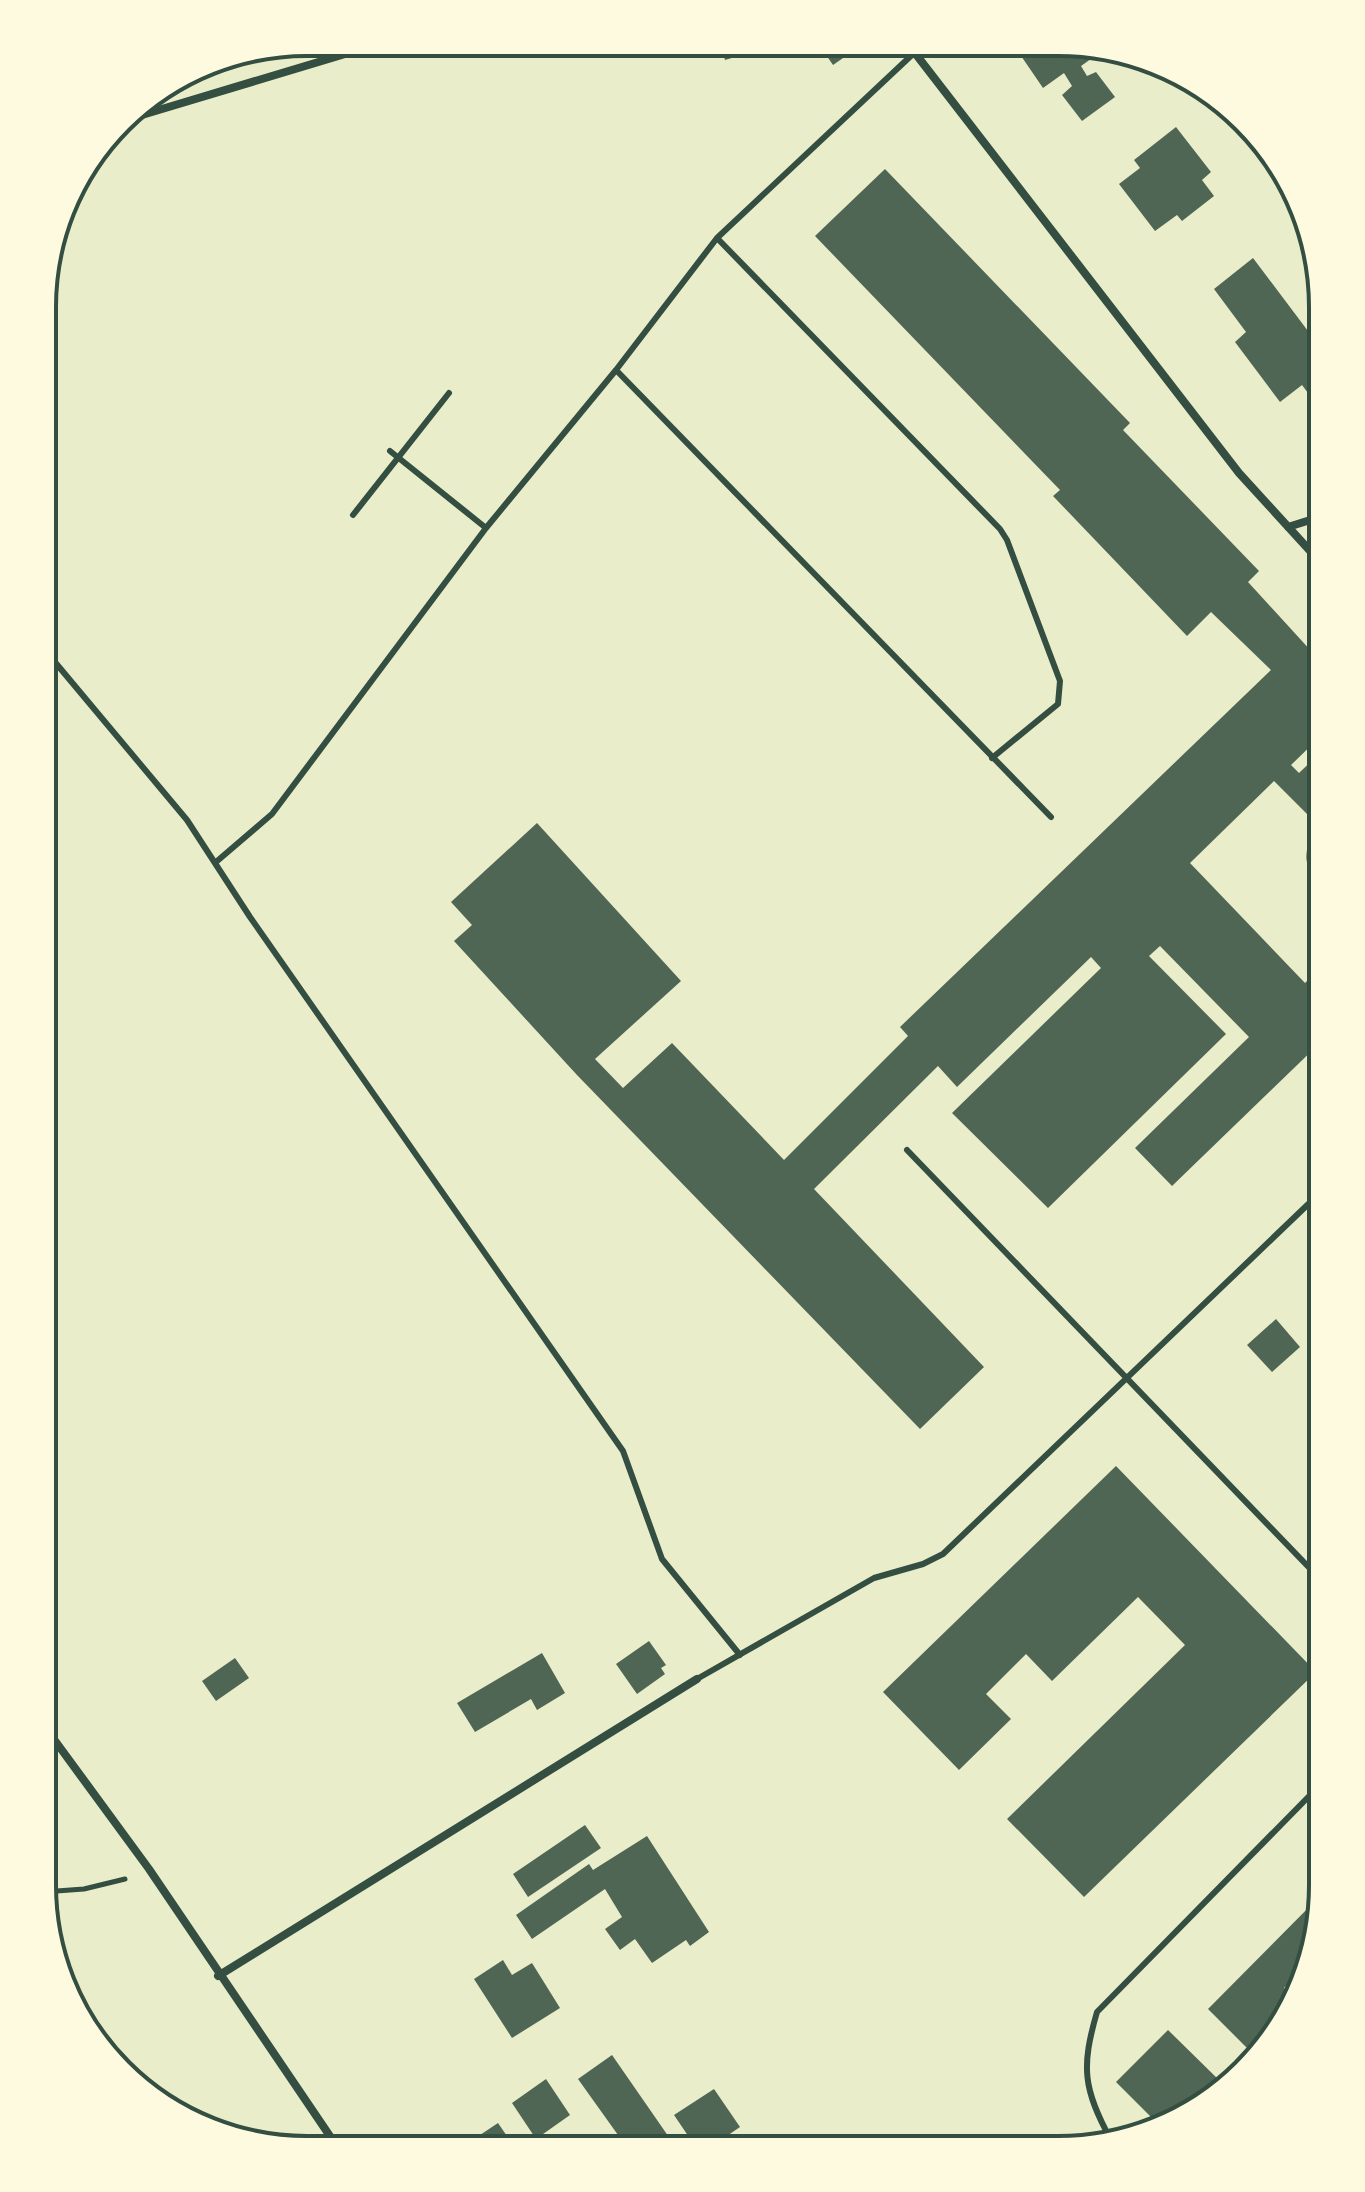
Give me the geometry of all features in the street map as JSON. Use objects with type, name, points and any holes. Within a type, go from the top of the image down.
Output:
[{"type":"street","points":[[147,114],[338,56]]},
{"type":"street","points":[[916,56],[1239,473],[1309,550]]},
{"type":"street","points":[[1288,527],[1309,520]]},
{"type":"street","points":[[218,1976],[697,1679]]},
{"type":"street","points":[[56,1742],[149,1869],[218,1976],[330,2136]]},
{"type":"lane","points":[[216,862],[272,814],[486,528],[616,370],[717,238],[911,56]]},
{"type":"lane","points":[[717,238],[1007,540],[1060,681],[1058,704],[992,758]]},
{"type":"lane","points":[[616,370],[1051,817]]},
{"type":"lane","points":[[353,515],[449,393]]},
{"type":"lane","points":[[390,451],[486,528]]},
{"type":"lane","points":[[56,663],[187,820],[250,917],[623,1451],[662,1559],[740,1655]]},
{"type":"lane","points":[[907,1150],[1308,1567]]},
{"type":"lane","points":[[697,1679],[874,1578],[923,1564],[943,1554],[1308,1204]]},
{"type":"lane","points":[[1106,2131],[1085,2077],[1087,2049],[1097,2012],[1308,1797]]},
{"type":"path","points":[[56,1891],[84,1889],[149,1869]]},
{"type":"building","points":[[827,56],[846,56],[833,65]]},
{"type":"building","points":[[1021,56],[1092,58],[1081,66],[1087,76],[1096,72],[1115,97],[1082,121],[1062,95],[1072,86],[1064,73],[1043,88]]},
{"type":"building","points":[[1176,127],[1211,172],[1202,180],[1214,196],[1182,221],[1177,215],[1155,231],[1119,184],[1140,168],[1134,160]]},
{"type":"building","points":[[885,169],[1130,423],[1123,430],[1259,571],[1248,582],[1309,648],[1309,748],[1291,765],[1299,773],[1309,764],[1309,816],[1274,781],[1190,863],[1305,983],[1309,979],[1309,1054],[1172,1186],[1135,1148],[1249,1037],[1160,946],[1149,956],[1226,1034],[1048,1208],[952,1113],[1101,968],[1091,957],[957,1087],[938,1066],[814,1189],[984,1367],[920,1429],[577,1075],[454,941],[472,925],[451,902],[537,823],[681,981],[595,1059],[623,1088],[672,1043],[784,1160],[908,1036],[900,1027],[1271,670],[1211,612],[1187,636],[1053,496],[1060,490],[815,236]]},
{"type":"building","points":[[1253,258],[1309,332],[1309,394],[1302,385],[1280,402],[1235,342],[1246,332],[1214,289]]},
{"type":"building","points":[[1276,1319],[1300,1347],[1272,1372],[1247,1345]]},
{"type":"building","points":[[1116,1466],[1308,1664],[1308,1680],[1084,1897],[1007,1819],[1185,1645],[1138,1597],[1052,1681],[1026,1654],[986,1694],[1011,1719],[959,1770],[883,1692]]},
{"type":"building","points":[[649,1641],[666,1665],[661,1668],[665,1674],[637,1694],[616,1664]]},
{"type":"building","points":[[542,1653],[565,1693],[537,1710],[531,1699],[475,1732],[457,1703]]},
{"type":"building","points":[[235,1658],[249,1678],[216,1701],[202,1681]]},
{"type":"building","points":[[585,1825],[601,1848],[528,1897],[513,1874]]},
{"type":"building","points":[[647,1836],[709,1932],[690,1946],[686,1940],[652,1963],[635,1939],[620,1950],[605,1929],[622,1917],[605,1889],[532,1939],[516,1915],[589,1864],[593,1870]]},
{"type":"building","points":[[1307,1909],[1296,1966],[1267,2025],[1248,2049],[1208,2009]]},
{"type":"building","points":[[503,1960],[512,1975],[532,1963],[560,2008],[512,2038],[474,1979]]},
{"type":"building","points":[[1168,2030],[1217,2079],[1184,2102],[1152,2118],[1116,2082]]},
{"type":"building","points":[[612,2055],[668,2136],[619,2136],[578,2079]]},
{"type":"building","points":[[546,2079],[570,2115],[540,2136],[534,2136],[512,2103]]},
{"type":"building","points":[[714,2089],[740,2127],[727,2136],[688,2136],[674,2115]]},
{"type":"building","points":[[498,2123],[507,2136],[478,2136]]}]
